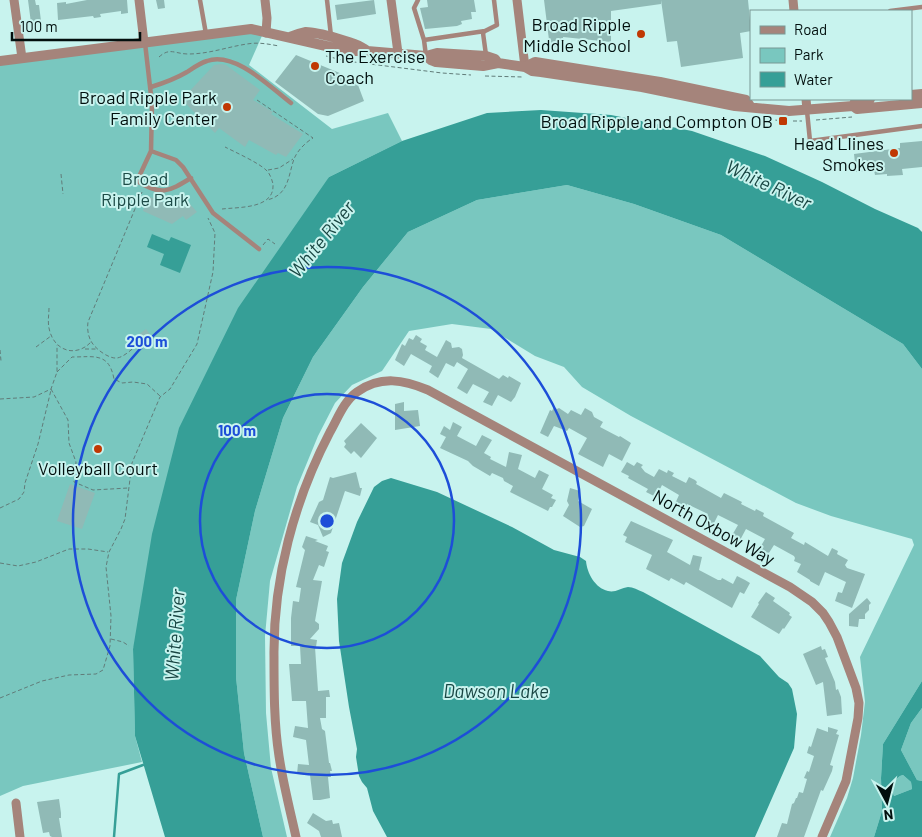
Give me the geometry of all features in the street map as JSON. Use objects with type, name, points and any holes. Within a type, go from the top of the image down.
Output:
[{"type":"street","points":[[14,0],[22,58]]},
{"type":"street","points":[[139,0],[144,42]]},
{"type":"street","points":[[265,0],[266,33]]},
{"type":"street","points":[[391,0],[398,54]]},
{"type":"street","points":[[517,0],[525,67]]},
{"type":"street","points":[[0,61],[251,29],[288,42],[295,40],[343,50],[426,56],[437,53],[486,56],[498,63]]},
{"type":"street","points":[[288,42],[306,32],[354,43],[364,47],[367,51]]},
{"type":"street","points":[[426,56],[436,62],[483,66],[498,63],[525,67],[532,71],[642,87],[735,106],[750,112],[852,106],[857,109],[922,103]]},
{"type":"street","points":[[806,100],[807,110]]},
{"type":"street","points":[[852,106],[856,100]]},
{"type":"street","name":"North Oxbow Way","points":[[296,837],[282,775],[277,734],[274,656],[280,578],[287,541],[321,449],[348,400],[358,391],[372,383],[392,379],[408,382],[428,390],[784,584],[818,608],[829,622],[837,637],[856,688],[859,702],[858,718],[846,781],[822,837]]},
{"type":"street","points":[[16,803],[20,837]]},
{"type":"lane","points":[[200,0],[206,34]]},
{"type":"lane","points":[[328,0],[331,38]]},
{"type":"lane","points":[[418,0],[414,8],[424,40],[426,56]]},
{"type":"lane","points":[[424,40],[485,31],[497,25],[494,0]]},
{"type":"lane","points":[[902,10],[922,7]]},
{"type":"lane","points":[[485,31],[483,33],[486,56]]},
{"type":"lane","points":[[144,42],[151,87],[151,152],[137,182],[152,190],[165,191],[191,178]]},
{"type":"lane","points":[[151,87],[167,82],[207,61],[221,58],[232,61],[245,69],[291,103]]},
{"type":"lane","points":[[807,110],[810,141],[922,126]]},
{"type":"lane","points":[[151,152],[176,160],[191,178],[213,213],[259,249]]},
{"type":"path","points":[[159,57],[164,52],[187,54],[222,51],[247,44],[288,42]]},
{"type":"path","points":[[319,54],[360,64],[477,75]]},
{"type":"path","points":[[486,76],[530,77]]},
{"type":"path","points":[[222,209],[259,204],[278,196],[285,188],[294,158],[301,148],[313,138],[257,100]]},
{"type":"path","points":[[750,112],[769,120],[808,121],[841,118]]},
{"type":"path","points":[[225,147],[267,171],[273,185],[271,195],[267,200]]},
{"type":"path","points":[[267,171],[279,168],[294,158]]},
{"type":"path","points":[[61,174],[63,194]]},
{"type":"path","points":[[137,345],[121,357],[111,358],[91,342],[87,329],[88,322],[142,191]]},
{"type":"path","points":[[132,198],[138,201]]},
{"type":"path","points":[[0,698],[42,681],[96,674],[102,670],[110,646],[109,588],[106,567],[109,552],[124,519],[132,463],[160,397],[170,389],[197,344],[213,272],[215,233],[207,216]]},
{"type":"path","points":[[259,249],[268,239],[274,244]]},
{"type":"path","points":[[0,508],[20,499],[24,492],[57,372],[57,345],[51,335],[47,317],[49,308]]},
{"type":"path","points":[[36,347],[51,335]]},
{"type":"path","points":[[84,349],[91,342]]},
{"type":"path","points":[[57,345],[67,350],[99,349]]},
{"type":"path","points":[[0,350],[1,361]]},
{"type":"path","points":[[57,372],[72,357],[98,356],[107,361],[114,379],[122,383],[147,384],[160,397]]},
{"type":"path","points":[[51,389],[68,420],[69,444],[76,462],[74,482],[93,490],[129,488]]},
{"type":"path","points":[[0,399],[34,397],[51,389]]},
{"type":"path","points":[[0,563],[18,566],[36,562],[69,550],[88,549],[109,552]]},
{"type":"path","points":[[110,639],[123,642],[129,646]]},
{"type":"green space","name":"Broad Ripple Park","points":[[265,29],[249,65],[332,129],[388,113],[402,141],[329,177],[133,649],[135,736],[142,762],[23,786],[0,796],[0,61]]},
{"type":"green space","points":[[567,185],[634,204],[721,235],[903,344],[922,369],[922,681],[883,744],[882,811],[874,837],[830,837],[847,798],[853,778],[861,735],[865,702],[860,657],[914,545],[912,539],[831,516],[796,503],[631,416],[582,387],[564,367],[535,356],[491,329],[452,324],[409,331],[382,371],[352,385],[335,403],[318,436],[297,487],[270,581],[265,636],[266,713],[271,768],[287,837],[263,837],[244,753],[236,677],[236,600],[255,511],[283,418],[313,357],[363,287],[408,232],[477,200]]},
{"type":"green space","points":[[922,708],[922,781],[917,780],[901,750],[911,723]]},
{"type":"green space","points":[[903,775],[911,782],[912,789],[894,796],[890,784]]},
{"type":"water","name":"White River","points":[[541,110],[611,115],[692,131],[765,156],[918,228],[922,232],[922,369],[903,344],[721,235],[634,204],[567,185],[477,200],[408,232],[363,287],[313,357],[283,418],[255,511],[236,600],[236,677],[244,753],[263,837],[165,837],[135,736],[133,649],[152,534],[179,428],[238,308],[329,177],[402,141],[487,113]]},
{"type":"water","points":[[152,234],[169,241],[171,237],[191,245],[180,273],[160,265],[164,254],[147,247]]},
{"type":"water","name":"Dawson Lake","points":[[391,478],[437,492],[512,527],[554,550],[580,557],[586,561],[588,570],[599,587],[613,591],[628,587],[643,592],[760,656],[779,677],[788,683],[792,689],[797,714],[794,748],[755,837],[387,837],[373,811],[367,788],[359,776],[356,757],[357,749],[339,641],[337,599],[342,563],[357,522],[374,487],[382,481]]},
{"type":"water","points":[[922,681],[922,708],[911,723],[901,750],[917,780],[922,781],[922,837],[874,837],[882,811],[883,744]],"holes":[[[903,775],[911,782],[912,789],[894,796],[890,784]]]},
{"type":"building","points":[[28,0],[35,0],[36,5],[39,5],[41,21],[31,23]]},
{"type":"building","points":[[87,0],[127,0],[128,13],[121,14],[121,11],[100,14],[101,17],[94,18],[93,16],[58,20],[57,3],[66,2],[66,4]]},
{"type":"building","points":[[156,0],[164,0],[165,8],[158,9]]},
{"type":"building","points":[[374,0],[376,14],[337,20],[335,5]]},
{"type":"building","points":[[427,0],[474,0],[476,12],[471,12],[472,19],[461,21],[462,24],[457,26],[425,29],[420,8],[428,7]]},
{"type":"building","points":[[544,0],[661,0],[661,4],[611,11],[611,42],[563,37],[564,45],[550,48]]},
{"type":"building","name":"Broad Ripple Middle School","points":[[661,0],[748,0],[750,31],[740,33],[743,58],[681,67],[677,41],[667,42]]},
{"type":"building","points":[[296,55],[347,76],[348,74],[355,77],[364,101],[328,116],[318,114],[275,82]]},
{"type":"building","name":"Broad Ripple Park Family Center","points":[[214,65],[226,65],[260,90],[253,100],[303,134],[286,157],[278,153],[276,155],[249,140],[245,147],[219,128],[215,133],[185,103],[188,99],[185,96]]},
{"type":"building","points":[[922,141],[922,167],[902,169],[903,175],[875,175],[874,170],[856,172],[854,154],[900,148],[900,143]]},
{"type":"building","points":[[182,195],[197,212],[186,220],[183,216],[172,224],[143,211],[148,196],[166,203],[174,201]]},
{"type":"building","points":[[146,329],[152,337],[139,347],[133,339]]},
{"type":"building","points":[[416,335],[422,339],[420,342],[427,346],[425,350],[437,357],[446,340],[451,343],[452,348],[459,347],[462,349],[462,358],[499,379],[503,375],[508,378],[509,376],[521,383],[515,397],[511,402],[498,395],[492,406],[483,402],[489,392],[473,384],[467,394],[457,388],[468,369],[457,362],[454,367],[446,363],[438,378],[429,372],[432,366],[411,354],[404,366],[395,360],[402,344],[405,346],[409,338],[413,340]]},
{"type":"building","points":[[404,402],[404,411],[418,410],[420,426],[395,430],[395,404]]},
{"type":"building","points":[[554,407],[568,414],[571,410],[581,415],[585,408],[592,412],[594,417],[603,422],[600,427],[631,443],[622,461],[609,454],[603,467],[578,454],[587,438],[569,428],[567,431],[554,426],[548,437],[540,433],[550,410],[552,411]]},
{"type":"building","points":[[453,422],[462,427],[457,436],[476,446],[482,435],[492,440],[484,453],[491,457],[490,459],[506,467],[509,452],[522,455],[518,469],[535,478],[539,470],[549,475],[542,489],[553,495],[551,498],[556,500],[552,507],[548,511],[510,492],[513,486],[504,481],[503,478],[492,473],[490,476],[468,461],[440,448],[446,437],[440,434],[444,426],[450,430]]},
{"type":"building","points":[[361,423],[377,438],[361,458],[354,451],[351,454],[344,447],[346,444],[344,441]]},
{"type":"building","points":[[627,462],[634,466],[637,462],[643,465],[641,467],[645,472],[654,477],[659,469],[667,473],[668,470],[674,473],[672,476],[686,483],[689,477],[697,482],[696,484],[721,498],[724,493],[755,511],[756,509],[764,513],[763,516],[794,533],[791,538],[804,545],[805,542],[828,556],[832,548],[838,551],[837,554],[848,560],[845,565],[847,568],[865,574],[852,608],[835,601],[838,592],[842,593],[846,582],[825,572],[819,586],[797,572],[801,564],[794,561],[794,556],[774,545],[767,556],[758,551],[765,539],[746,529],[739,542],[731,537],[738,525],[718,515],[712,527],[704,521],[708,514],[687,504],[684,511],[674,506],[679,495],[662,485],[656,497],[646,492],[648,489],[621,472]]},
{"type":"building","points":[[356,472],[360,488],[362,488],[360,496],[345,491],[331,533],[323,537],[318,525],[310,522],[319,502],[323,500],[330,477],[333,478]]},
{"type":"building","points":[[70,484],[95,493],[82,529],[57,521]]},
{"type":"building","points":[[570,488],[580,491],[578,501],[592,509],[584,526],[580,527],[563,516],[569,505],[567,501]]},
{"type":"building","points":[[631,521],[673,540],[667,552],[690,565],[693,555],[702,557],[699,570],[718,580],[722,578],[733,584],[737,576],[750,583],[744,594],[740,592],[732,608],[686,582],[684,585],[671,578],[669,581],[646,569],[652,555],[625,542],[627,537],[623,535]]},
{"type":"building","points":[[306,536],[328,546],[326,551],[329,552],[324,567],[319,565],[313,580],[322,581],[315,621],[319,624],[319,629],[310,639],[317,640],[315,647],[318,691],[329,690],[330,697],[326,697],[326,718],[320,718],[322,729],[325,731],[329,763],[332,771],[330,771],[331,777],[328,777],[330,798],[320,800],[313,800],[310,775],[297,774],[298,764],[309,765],[306,740],[293,737],[295,726],[308,728],[306,701],[292,701],[289,664],[301,664],[300,646],[291,646],[291,618],[293,601],[299,602],[301,588],[296,587],[305,550],[302,547]]},
{"type":"building","points":[[766,592],[775,598],[773,601],[790,613],[789,615],[792,617],[779,634],[751,617]]},
{"type":"building","points":[[867,598],[871,603],[869,610],[865,614],[865,619],[859,619],[858,627],[849,626],[849,614]]},
{"type":"building","points":[[821,646],[822,650],[825,649],[828,657],[825,658],[835,682],[836,690],[838,689],[841,697],[842,714],[827,716],[823,682],[816,685],[803,654]]},
{"type":"building","points":[[828,727],[838,730],[836,734],[839,735],[830,765],[833,766],[832,771],[823,791],[821,790],[804,837],[777,837],[782,823],[787,824],[792,804],[799,792],[803,793],[807,779],[804,778],[807,771],[809,772],[814,756],[807,753],[817,728],[828,732]]},
{"type":"building","points":[[59,799],[62,837],[52,837],[49,832],[43,833],[37,802]]},
{"type":"building","points":[[313,813],[326,821],[332,820],[333,824],[339,823],[342,837],[321,837],[319,831],[307,823]]},
{"type":"waterway","points":[[114,837],[119,774],[143,765]]},
{"type":"place","name":"Broad Ripple Middle School","points":[[641,34]]},
{"type":"place","name":"The Exercise Coach","points":[[315,66]]},
{"type":"place","name":"Broad Ripple Park Family Center","points":[[227,107]]},
{"type":"place","name":"Broad Ripple and Compton OB","points":[[783,121]]},
{"type":"place","name":"Head Llines Smokes","points":[[894,153]]},
{"type":"place","name":"Volleyball Court","points":[[98,449]]}]
